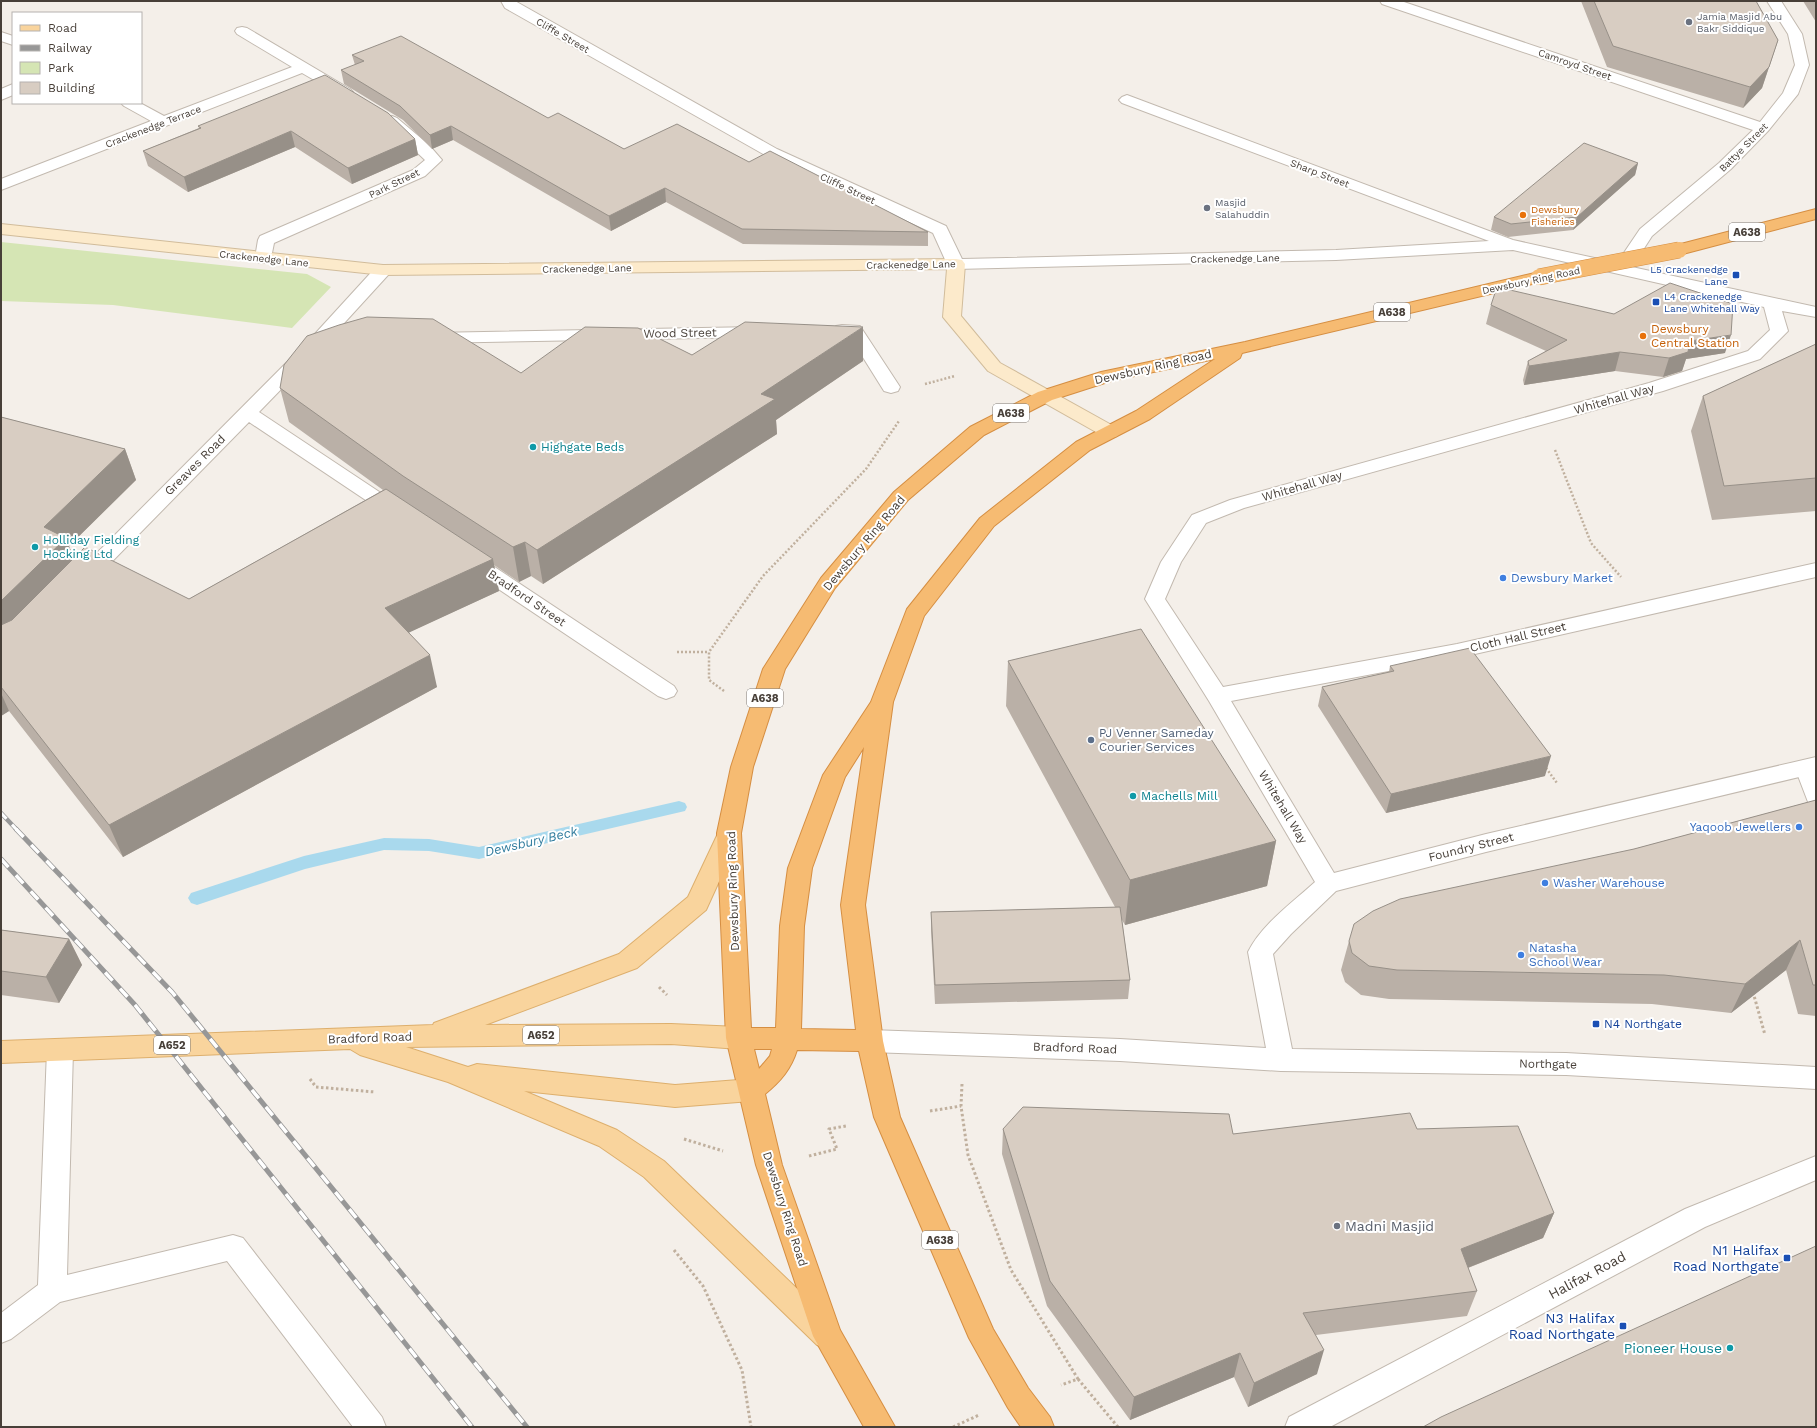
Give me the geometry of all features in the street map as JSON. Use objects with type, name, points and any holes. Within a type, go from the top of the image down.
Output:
[{"type":"highway","name":"Dewsbury Ring Road","points":[[880,1427],[828,1336],[768,1165],[739,1038],[729,833],[742,767],[774,669],[828,583],[901,496],[977,431],[1045,396],[1107,376],[1245,346],[1539,277],[1679,250],[1816,214]]},
{"type":"highway","name":"Dewsbury Ring Road","points":[[1039,1427],[1018,1398],[983,1338],[887,1117],[870,1041],[853,905],[882,702],[914,614],[986,522],[1083,446],[1143,415],[1245,346]]},
{"type":"highway","points":[[751,1090],[769,1076],[781,1061],[788,1038],[792,926],[800,868],[834,775],[882,702]]},
{"type":"highway","points":[[739,1038],[870,1041]]},
{"type":"main road","name":"A638","points":[[429,1036],[628,961],[697,903],[729,833]]},
{"type":"main road","name":"Bradford Road","points":[[1,1052],[429,1036],[671,1034],[739,1038]]},
{"type":"main road","points":[[344,1039],[454,1073],[608,1138],[654,1169],[828,1336]]},
{"type":"main road","points":[[454,1073],[676,1096],[751,1090]]},
{"type":"street","name":"Cliffe Street","points":[[508,1],[510,5],[771,152],[940,230],[956,264],[952,317],[994,367],[1110,432]]},
{"type":"street","name":"Camroyd Street","points":[[1387,1],[1413,4],[1763,128]]},
{"type":"street","name":"Battye Street","points":[[1622,269],[1646,233],[1725,166],[1763,128],[1790,94],[1802,65],[1795,34],[1774,1]]},
{"type":"street","points":[[242,30],[357,99]]},
{"type":"street","points":[[1,36],[12,41]]},
{"type":"street","name":"Crackenedge Terrace","points":[[1,185],[304,67]]},
{"type":"street","points":[[1,95],[12,90]]},
{"type":"street","name":"Sharp Street","points":[[1127,100],[1513,245]]},
{"type":"street","points":[[131,104],[163,122]]},
{"type":"street","name":"Park Street","points":[[263,258],[266,240],[419,173],[434,160],[397,124],[377,112]]},
{"type":"street","name":"Crackenedge Lane","points":[[1,229],[383,270],[956,264],[1336,255],[1513,245],[1772,304],[1816,312]]},
{"type":"street","name":"Greaves Road","points":[[73,589],[318,340],[383,270]]},
{"type":"street","name":"Whitehall Way","points":[[1328,884],[1217,696],[1155,599],[1171,562],[1199,519],[1237,504],[1656,387],[1754,355],[1779,331],[1772,304]]},
{"type":"street","points":[[822,330],[854,330],[891,387]]},
{"type":"street","name":"Wood Street","points":[[414,338],[774,331]]},
{"type":"street","points":[[318,340],[342,340]]},
{"type":"street","points":[[247,412],[413,523]]},
{"type":"street","name":"Bradford Street","points":[[453,549],[666,691]]},
{"type":"street","name":"Cloth Hall Street","points":[[1217,696],[1446,653],[1816,570]]},
{"type":"street","points":[[1811,767],[1816,796]]},
{"type":"street","name":"Foundry Street","points":[[1281,1060],[1260,952],[1282,927],[1328,884],[1486,843],[1811,767]]},
{"type":"street","name":"Bradford Road","points":[[870,1041],[965,1043],[1120,1050],[1281,1060]]},
{"type":"street","points":[[52,1291],[60,1050]]},
{"type":"street","name":"Northgate","points":[[1281,1060],[1566,1064],[1816,1078]]},
{"type":"street","name":"Halifax Road","points":[[1300,1427],[1695,1218],[1816,1168]]},
{"type":"street","points":[[1,1330],[52,1291],[233,1247],[371,1427]]},
{"type":"path","points":[[920,390],[925,384],[994,367]]},
{"type":"path","points":[[758,717],[709,680],[709,652],[763,576],[866,469],[902,416]]},
{"type":"path","points":[[1553,444],[1591,543],[1647,608]]},
{"type":"path","points":[[1543,764],[1557,783]]},
{"type":"path","points":[[1752,988],[1754,995]]},
{"type":"path","points":[[965,1043],[961,1106],[968,1155],[1011,1270],[1078,1380],[1118,1427]]},
{"type":"path","points":[[673,1248],[703,1286],[742,1370],[751,1427]]},
{"type":"path","points":[[953,1427],[1018,1398],[1078,1380]]},
{"type":"green space","points":[[1,242],[307,274],[331,287],[292,328],[113,305],[1,301]]},
{"type":"building","points":[[1594,1],[1756,1],[1778,40],[1769,67],[1750,87],[1613,46]]},
{"type":"building","points":[[401,36],[548,118],[558,113],[624,149],[677,124],[749,162],[770,151],[928,232],[742,229],[665,188],[609,216],[451,126],[430,135],[400,106],[341,70],[364,61],[352,55]]},
{"type":"building","points":[[325,75],[388,113],[415,139],[348,168],[291,131],[184,177],[143,151],[201,128],[198,126]]},
{"type":"building","points":[[1584,143],[1638,163],[1577,217],[1511,224],[1494,217]]},
{"type":"building","points":[[1670,283],[1733,304],[1731,335],[1690,341],[1688,352],[1669,358],[1620,352],[1529,366],[1528,361],[1567,340],[1491,305],[1497,287],[1614,314]]},
{"type":"building","points":[[367,317],[433,319],[521,373],[585,327],[638,328],[692,355],[745,322],[863,327],[761,394],[775,399],[537,550],[525,542],[513,547],[403,476],[280,388],[284,365],[307,336]]},
{"type":"building","points":[[1816,344],[1816,478],[1724,486],[1703,396]]},
{"type":"building","name":"Holliday Fielding Hocking Ltd","points":[[1,417],[125,449],[44,527],[66,538],[1,601]]},
{"type":"building","points":[[386,489],[493,559],[385,608],[430,655],[109,825],[1,687],[1,625],[12,620],[85,547],[189,599]]},
{"type":"building","name":"Machells Mill","points":[[1141,629],[1276,841],[1130,880],[1008,661]]},
{"type":"building","points":[[1470,648],[1551,756],[1391,794],[1322,687],[1394,671],[1390,666]]},
{"type":"building","points":[[1816,800],[1816,985],[1813,985],[1800,940],[1745,984],[1664,975],[1397,970],[1369,966],[1352,953],[1349,941],[1354,924],[1373,911],[1400,899],[1634,849]]},
{"type":"building","points":[[1120,907],[1130,980],[935,985],[931,912]]},
{"type":"building","points":[[1,930],[69,939],[46,977],[1,971]]},
{"type":"building","points":[[1023,1107],[1229,1114],[1233,1134],[1410,1113],[1417,1129],[1518,1126],[1554,1213],[1461,1249],[1477,1291],[1303,1313],[1324,1350],[1254,1383],[1240,1353],[1134,1397],[1050,1281],[1003,1129]]},
{"type":"building","name":"Pioneer House","points":[[1816,1246],[1816,1427],[1423,1427],[1441,1417]]},
{"type":"waterway","name":"Dewsbury Beck","points":[[197,898],[304,863],[384,844],[429,845],[479,853],[679,807]]},
{"type":"railway","points":[[1,813],[17,830]]},
{"type":"railway","points":[[16,829],[172,992],[527,1427]]},
{"type":"railway","points":[[1,859],[135,1005],[472,1427]]},
{"type":"place","name":"Jamia Masjid Abu Bakr Siddique","points":[[1689,22]]},
{"type":"place","name":"Masjid Salahuddin","points":[[1207,208]]},
{"type":"place","name":"Dewsbury Fisheries","points":[[1523,215]]},
{"type":"place","name":"L5 Crackenedge Lane","points":[[1736,275]]},
{"type":"place","name":"L4 Crackenedge Lane Whitehall Way","points":[[1656,302]]},
{"type":"place","name":"Dewsbury Central Station","points":[[1643,336]]},
{"type":"place","name":"Highgate Beds","points":[[533,447]]},
{"type":"place","name":"Holliday Fielding Hocking Ltd","points":[[35,547]]},
{"type":"place","name":"Dewsbury Market","points":[[1503,578]]},
{"type":"place","name":"PJ Venner Sameday Courier Services","points":[[1091,740]]},
{"type":"place","name":"Machells Mill","points":[[1133,796]]},
{"type":"place","name":"Yaqoob Jewellers","points":[[1799,827]]},
{"type":"place","name":"Washer Warehouse","points":[[1545,883]]},
{"type":"place","name":"Natasha School Wear","points":[[1521,955]]},
{"type":"place","name":"N4 Northgate","points":[[1596,1024]]},
{"type":"place","name":"Madni Masjid","points":[[1337,1226]]},
{"type":"place","name":"N1 Halifax Road Northgate","points":[[1787,1258]]},
{"type":"place","name":"N3 Halifax Road Northgate","points":[[1623,1326]]},
{"type":"place","name":"Pioneer House","points":[[1730,1348]]}]
